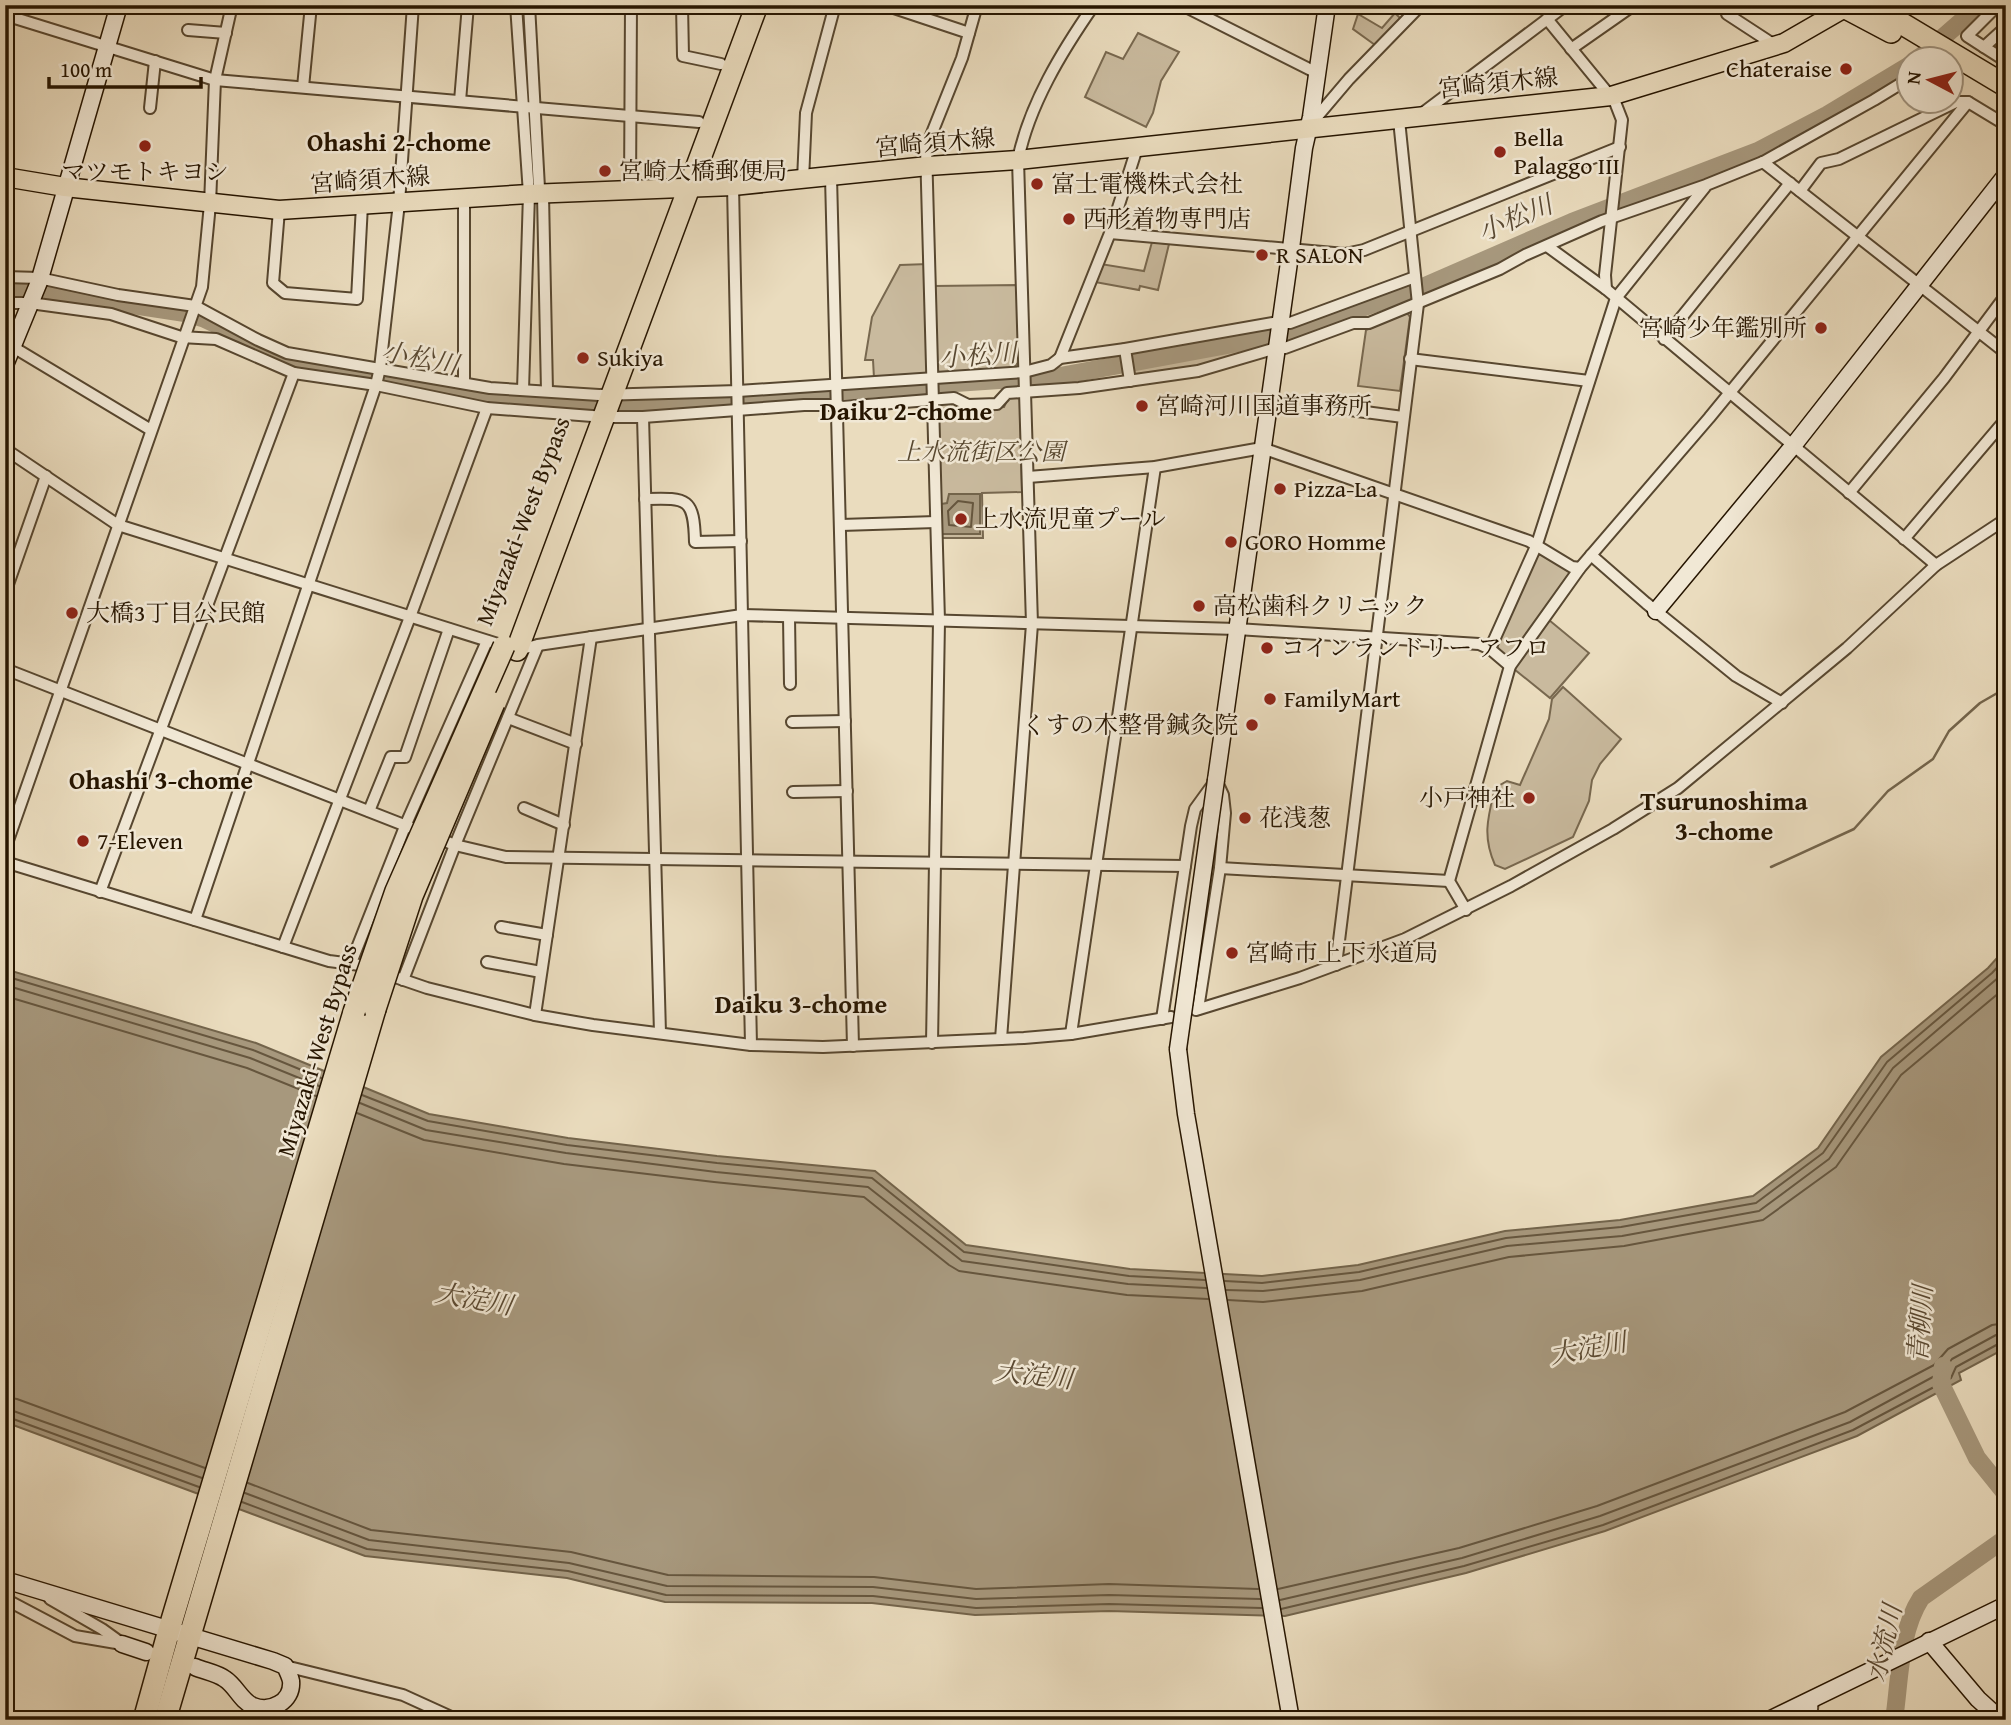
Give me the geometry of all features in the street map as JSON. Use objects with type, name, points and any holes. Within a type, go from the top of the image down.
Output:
[{"type":"highway","points":[[682,189],[699,122],[744,5]]},
{"type":"highway","points":[[682,189],[757,5]]},
{"type":"highway","points":[[1871,5],[1927,46]]},
{"type":"highway","points":[[1845,6],[1922,46]]},
{"type":"highway","points":[[1966,67],[2006,86]]},
{"type":"highway","points":[[1966,74],[2006,101]]},
{"type":"highway","name":"Miyazaki-West Bypass","points":[[164,1720],[374,1009],[412,897],[511,646],[682,189]]},
{"type":"highway","name":"Miyazaki-West Bypass","points":[[144,1720],[357,1002],[396,891],[511,646]]},
{"type":"main road","name":"宮崎須木線","points":[[5,177],[65,187],[279,210],[803,180],[1137,148],[1611,96],[1776,46],[1845,6]]},
{"type":"street","points":[[5,365],[39,280],[119,5]]},
{"type":"street","points":[[5,849],[202,287],[210,204],[215,80],[232,5]]},
{"type":"street","points":[[303,87],[311,5]]},
{"type":"street","points":[[195,920],[376,385],[399,203],[412,5]]},
{"type":"street","points":[[460,101],[468,5]]},
{"type":"street","points":[[516,5],[522,107],[536,194],[547,391]]},
{"type":"street","points":[[523,390],[536,194],[539,188],[529,5]]},
{"type":"street","points":[[630,191],[631,5]]},
{"type":"street","points":[[682,5],[683,56],[722,64]]},
{"type":"street","points":[[803,180],[806,113],[835,5]]},
{"type":"street","points":[[885,5],[969,33]]},
{"type":"street","points":[[932,1043],[939,621],[926,148],[962,58],[977,5]]},
{"type":"street","points":[[1001,1039],[1032,624],[1018,160],[1022,137],[1050,76],[1094,5]]},
{"type":"street","points":[[1182,5],[1318,73]]},
{"type":"street","points":[[1291,1720],[1188,1128],[1179,1060],[1184,1003],[1306,130],[1311,117],[1327,5]]},
{"type":"street","points":[[1306,130],[1349,79],[1420,5]]},
{"type":"street","points":[[1419,116],[1566,5]]},
{"type":"street","points":[[1571,49],[1634,5]]},
{"type":"street","points":[[1998,5],[1967,36],[2006,61]]},
{"type":"street","points":[[1727,14],[1776,46]]},
{"type":"street","points":[[5,15],[215,80],[699,122]]},
{"type":"street","points":[[1547,19],[1611,96],[1622,120],[1605,275],[1606,289]]},
{"type":"street","points":[[1984,47],[2006,27]]},
{"type":"street","points":[[188,30],[226,33]]},
{"type":"street","points":[[150,108],[155,61]]},
{"type":"street","points":[[5,277],[39,280],[195,306],[288,353],[490,388],[547,391],[643,417],[836,405],[842,407],[954,398],[968,405],[996,404],[1007,393],[1079,388],[1198,371],[1276,348],[1285,348],[1353,323],[1369,323],[1500,269],[1611,218],[1763,162],[1896,86]]},
{"type":"street","points":[[1966,101],[2006,125]]},
{"type":"street","points":[[1800,191],[1821,163],[1839,159],[1927,116]]},
{"type":"street","points":[[1466,910],[1449,881],[1510,666],[1580,568],[1728,394],[1954,116]]},
{"type":"street","points":[[1336,965],[1418,304],[1399,120]]},
{"type":"street","points":[[1110,233],[1345,254],[1364,250],[1620,146]]},
{"type":"street","points":[[1060,358],[1110,233],[1137,148]]},
{"type":"street","points":[[1763,162],[2006,353]]},
{"type":"street","points":[[1656,611],[1793,446],[2006,175]]},
{"type":"street","points":[[831,177],[853,1046]]},
{"type":"street","points":[[1664,339],[1790,183]]},
{"type":"street","points":[[1490,649],[1537,544],[1616,298],[1706,185]]},
{"type":"street","points":[[733,186],[751,1045]]},
{"type":"street","points":[[464,199],[464,382]]},
{"type":"street","points":[[279,210],[273,283],[275,287],[285,293],[357,299],[362,205]]},
{"type":"street","points":[[1547,246],[1606,289],[1728,394],[1936,565]]},
{"type":"street","points":[[5,303],[31,301],[111,314],[184,337],[216,339],[294,373],[376,385],[487,408],[602,405],[837,383],[1024,372],[1051,365],[1060,358],[1290,323],[1415,278]]},
{"type":"street","points":[[1849,493],[2006,295]]},
{"type":"street","points":[[12,347],[151,430]]},
{"type":"street","points":[[1125,349],[1130,381]]},
{"type":"street","points":[[1410,359],[1588,381]]},
{"type":"street","points":[[100,892],[294,373]]},
{"type":"street","points":[[283,947],[487,408]]},
{"type":"street","points":[[1350,410],[1403,417]]},
{"type":"street","points":[[643,417],[660,1034]]},
{"type":"street","points":[[1904,539],[2006,419]]},
{"type":"street","points":[[1028,477],[1155,467],[1262,448],[1537,544],[1573,567],[1580,568]]},
{"type":"street","points":[[5,449],[118,524],[410,617],[511,646],[742,615],[1237,629],[1479,644],[1490,649],[1510,666]]},
{"type":"street","points":[[1071,1034],[1155,467]]},
{"type":"street","points":[[5,593],[47,476]]},
{"type":"street","points":[[645,499],[679,498],[684,502],[694,516],[695,542],[740,541]]},
{"type":"street","points":[[1216,780],[1223,795],[1225,813],[1220,868],[1197,1010],[1263,990],[1405,939],[1466,910],[1603,835],[1678,788],[1847,648],[1936,565],[2006,519]]},
{"type":"street","points":[[841,524],[936,522]]},
{"type":"street","points":[[1591,555],[1736,676],[1782,703]]},
{"type":"street","points":[[789,617],[790,684]]},
{"type":"street","points":[[369,811],[391,757],[405,757],[449,629]]},
{"type":"street","points":[[535,1015],[590,637]]},
{"type":"street","points":[[403,980],[508,718],[511,646]]},
{"type":"street","points":[[351,963],[406,824],[511,646]]},
{"type":"street","points":[[5,669],[455,845],[506,858],[1185,866]]},
{"type":"street","points":[[508,718],[576,744]]},
{"type":"street","points":[[792,723],[845,722]]},
{"type":"street","points":[[5,862],[328,961],[351,963],[467,999],[535,1015],[751,1045],[853,1046],[1001,1039],[1071,1034],[1166,1018],[1195,809],[1216,780]]},
{"type":"street","points":[[793,792],[847,791]]},
{"type":"street","points":[[524,808],[564,825]]},
{"type":"street","points":[[1220,868],[1449,881]]},
{"type":"street","points":[[500,927],[547,935]]},
{"type":"street","points":[[487,962],[541,972]]},
{"type":"street","points":[[5,1580],[193,1626],[285,1665],[402,1695],[458,1720]]},
{"type":"street","points":[[28,1587],[102,1629],[122,1644]]},
{"type":"street","points":[[5,1599],[75,1636],[122,1644],[146,1652]]},
{"type":"street","points":[[1769,1720],[2006,1605]]},
{"type":"street","points":[[1925,1643],[2001,1720]]},
{"type":"street","points":[[195,1667],[225,1679],[249,1704],[260,1709],[282,1704],[288,1695],[291,1682],[285,1665]]},
{"type":"street","points":[[1811,1720],[1813,1698]]},
{"type":"green space","points":[[1395,13],[1401,19],[1375,45],[1353,29],[1358,14],[1382,28]]},
{"type":"green space","points":[[1138,33],[1179,52],[1161,81],[1153,113],[1146,127],[1085,97],[1106,52],[1123,59]]},
{"type":"green space","points":[[1152,242],[1169,244],[1158,290],[1140,286],[1139,290],[1095,282],[1101,264],[1144,271]]},
{"type":"green space","points":[[928,264],[927,375],[874,378],[873,360],[865,360],[872,317],[900,265]]},
{"type":"green space","points":[[1017,285],[1019,362],[1013,368],[940,373],[937,370],[934,286]]},
{"type":"green space","points":[[1407,313],[1410,317],[1400,391],[1358,386],[1366,330]]},
{"type":"green space","points":[[1266,328],[1263,350],[1198,370],[1133,378],[1128,351]]},
{"type":"green space","name":"上水流街区公園","points":[[1010,394],[1020,397],[1022,492],[982,493],[983,538],[941,538],[938,404],[943,402],[958,409],[1004,407]]},
{"type":"green space","points":[[1542,554],[1571,571],[1511,657],[1507,658],[1495,648],[1536,556]]},
{"type":"green space","points":[[1549,620],[1589,653],[1550,698],[1514,669]]},
{"type":"green space","points":[[1563,687],[1621,739],[1600,764],[1592,780],[1589,801],[1573,837],[1505,869],[1495,865],[1487,836],[1488,817],[1495,788],[1507,781],[1520,785],[1549,719],[1552,699]]},
{"type":"water","name":"上水流児童プール","points":[[949,494],[980,494],[980,534],[941,534],[941,504],[947,503]]},
{"type":"water","name":"大淀川","points":[[2006,948],[2006,1348],[1959,1373],[1961,1380],[1857,1436],[1605,1531],[1466,1573],[1285,1616],[1109,1611],[975,1615],[872,1603],[665,1602],[567,1578],[365,1556],[5,1422],[5,969],[256,1043],[429,1114],[568,1138],[875,1171],[966,1245],[1130,1269],[1262,1276],[1358,1265],[1505,1231],[1620,1220],[1753,1196],[1818,1148],[1881,1057],[1988,968]]},
{"type":"waterway","name":"小松川","points":[[1933,46],[1980,5]]},
{"type":"waterway","name":"小松川","points":[[5,287],[185,313],[205,319],[286,357],[325,367],[480,396],[632,405],[1060,376],[1249,341],[1307,327],[1425,286],[1572,222],[1758,151],[1827,115],[1896,73]]},
{"type":"waterway","points":[[1771,867],[1854,829],[1888,791],[1933,759],[1949,731],[1980,703],[2006,688]]},
{"type":"waterway","name":"青柳川","points":[[1943,1366],[1941,1384],[1977,1458],[2006,1494]]},
{"type":"waterway","name":"水流川","points":[[1894,1720],[1904,1641],[1921,1598],[2006,1538]]},
{"type":"place","name":"Chateraise","points":[[1846,69]]},
{"type":"place","name":"マツモトキヨシ","points":[[145,146]]},
{"type":"place","name":"Bella Palaggo III","points":[[1500,152]]},
{"type":"place","name":"宮崎大橋郵便局","points":[[605,171]]},
{"type":"place","name":"富士電機株式会社","points":[[1037,184]]},
{"type":"place","name":"西形着物専門店","points":[[1069,219]]},
{"type":"place","name":"R SALON","points":[[1262,255]]},
{"type":"place","name":"宮崎少年鑑別所","points":[[1821,328]]},
{"type":"place","name":"Sukiya","points":[[583,358]]},
{"type":"place","name":"宮崎河川国道事務所","points":[[1142,406]]},
{"type":"place","name":"Pizza-La","points":[[1280,489]]},
{"type":"place","name":"上水流児童プール","points":[[961,519]]},
{"type":"place","name":"GORO Homme","points":[[1231,542]]},
{"type":"place","name":"高松歯科クリニック","points":[[1199,606]]},
{"type":"place","name":"大橋3丁目公民館","points":[[72,613]]},
{"type":"place","name":"コインランドリー アフロ","points":[[1267,648]]},
{"type":"place","name":"FamilyMart","points":[[1270,699]]},
{"type":"place","name":"くすの木整骨鍼灸院","points":[[1252,725]]},
{"type":"place","name":"小戸神社","points":[[1529,798]]},
{"type":"place","name":"花浅葱","points":[[1245,818]]},
{"type":"place","name":"7-Eleven","points":[[83,841]]},
{"type":"place","name":"宮崎市上下水道局","points":[[1232,953]]},
{"type":"district","name":"Ohashi 2-chome","points":[[399,142]]},
{"type":"district","name":"Daiku 2-chome","points":[[906,411]]},
{"type":"district","name":"Ohashi 3-chome","points":[[161,780]]},
{"type":"district","name":"Tsurunoshima 3-chome","points":[[1724,816]]},
{"type":"district","name":"Daiku 3-chome","points":[[801,1004]]}]
